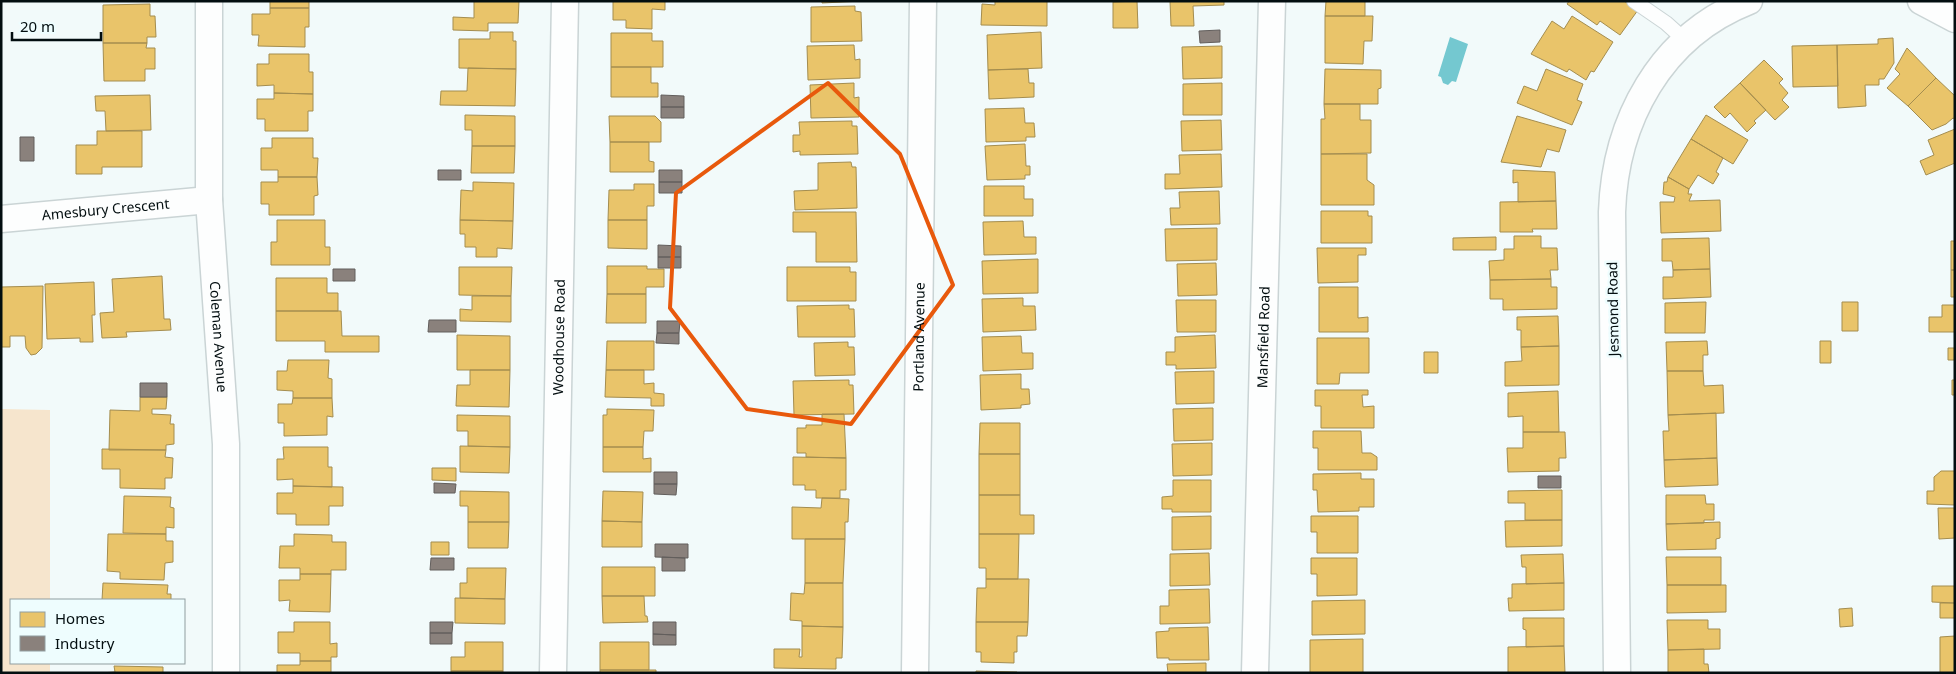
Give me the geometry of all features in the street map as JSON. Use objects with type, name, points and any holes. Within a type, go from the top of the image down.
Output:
[{"type":"street","name":"Coleman Avenue","points":[[209,1],[209,200],[226,444],[226,673]]},
{"type":"street","name":"Woodhouse Road","points":[[553,673],[565,1]]},
{"type":"street","name":"Portland Avenue","points":[[914,673],[923,1]]},
{"type":"street","name":"Mansfield Road","points":[[1255,673],[1272,1]]},
{"type":"street","name":"Jesmond Road","points":[[1617,673],[1613,188],[1623,138],[1633,112],[1656,74],[1686,41],[1717,17],[1748,1]]},
{"type":"street","points":[[1921,1],[1955,19]]},
{"type":"street","name":"Amesbury Crescent","points":[[1,219],[209,200]]},
{"type":"lane","points":[[1634,1],[1666,23],[1686,41]]},
{"type":"highlighted area","points":[[828,83],[900,154],[953,285],[851,424],[747,409],[670,308],[676,193]]},
{"type":"shaded area","points":[[1,409],[50,410],[50,599],[10,599],[10,664],[50,664],[50,673],[1,673]]},
{"type":"water","points":[[1450,37],[1468,44],[1456,82],[1452,81],[1448,85],[1443,83],[1441,77],[1438,76]]},
{"type":"building: Homes","points":[[270,1],[309,1],[309,8],[270,8]]},
{"type":"building: Homes","points":[[474,1],[519,1],[518,23],[488,23],[488,31],[453,30],[453,17],[474,18]]},
{"type":"building: Homes","points":[[613,1],[665,1],[665,10],[652,9],[652,29],[626,28],[626,20],[613,20]]},
{"type":"building: Homes","points":[[822,1],[862,1],[822,3]]},
{"type":"building: Homes","points":[[995,1],[1047,1],[1047,26],[981,25],[982,4],[995,5]]},
{"type":"building: Homes","points":[[1137,1],[1138,28],[1113,28],[1113,2]]},
{"type":"building: Homes","points":[[1170,1],[1224,1],[1224,5],[1193,6],[1194,26],[1171,26]]},
{"type":"building: Homes","points":[[1326,1],[1365,1],[1365,16],[1325,16]]},
{"type":"building: Homes","points":[[1569,1],[1624,1],[1638,10],[1620,35],[1600,21],[1597,25],[1567,4]]},
{"type":"building: Homes","points":[[150,4],[150,16],[155,16],[156,37],[147,37],[147,43],[103,43],[103,5]]},
{"type":"building: Homes","points":[[855,6],[855,11],[861,12],[862,41],[811,42],[811,7]]},
{"type":"building: Homes","points":[[270,8],[309,8],[309,27],[305,27],[305,47],[258,46],[259,35],[252,35],[252,14],[270,14]]},
{"type":"building: Homes","points":[[1325,16],[1373,16],[1372,41],[1364,41],[1363,64],[1325,63]]},
{"type":"building: Homes","points":[[1572,16],[1613,42],[1594,72],[1591,71],[1586,80],[1569,69],[1567,72],[1531,54],[1552,21],[1564,29]]},
{"type":"building: Homes","points":[[490,32],[513,32],[513,41],[516,41],[516,69],[459,68],[459,39],[490,39]]},
{"type":"building: Homes","points":[[1041,32],[1042,68],[988,70],[987,35]]},
{"type":"building: Homes","points":[[611,33],[652,33],[652,41],[663,41],[663,67],[611,67]]},
{"type":"building: Homes","points":[[1893,38],[1894,63],[1884,79],[1879,79],[1879,85],[1865,85],[1866,106],[1838,108],[1837,45],[1878,44],[1878,39]]},
{"type":"building: Homes","points":[[103,43],[147,43],[146,48],[155,48],[155,69],[145,69],[145,81],[104,81]]},
{"type":"building: Homes","points":[[854,45],[855,60],[860,59],[860,78],[808,80],[807,46]]},
{"type":"building: Homes","points":[[1837,45],[1838,86],[1793,87],[1792,46]]},
{"type":"building: Homes","points":[[1222,46],[1222,78],[1183,79],[1182,47]]},
{"type":"building: Homes","points":[[1907,48],[1936,78],[1908,106],[1887,88],[1900,74],[1895,69]]},
{"type":"building: Homes","points":[[269,54],[309,54],[309,72],[313,72],[313,94],[274,93],[274,85],[257,86],[257,64],[269,64]]},
{"type":"building: Homes","points":[[1764,60],[1783,79],[1779,83],[1788,93],[1782,100],[1789,107],[1775,120],[1740,83]]},
{"type":"building: Homes","points":[[611,67],[651,67],[651,83],[658,83],[658,97],[611,97]]},
{"type":"building: Homes","points":[[468,68],[516,69],[515,106],[440,105],[441,91],[467,91]]},
{"type":"building: Homes","points":[[1028,69],[1029,83],[1034,83],[1034,97],[989,99],[988,70]]},
{"type":"building: Homes","points":[[1325,69],[1381,70],[1381,88],[1378,89],[1378,104],[1324,104]]},
{"type":"building: Homes","points":[[1546,69],[1583,84],[1577,100],[1582,102],[1572,125],[1517,103],[1524,86],[1537,91]]},
{"type":"building: Homes","points":[[1936,78],[1955,96],[1955,119],[1953,118],[1946,124],[1932,130],[1908,106]]},
{"type":"building: Homes","points":[[854,83],[854,98],[859,97],[859,117],[811,118],[810,85]]},
{"type":"building: Homes","points":[[1222,83],[1222,115],[1183,115],[1183,84]]},
{"type":"building: Homes","points":[[1740,83],[1766,110],[1754,121],[1756,123],[1747,132],[1730,113],[1725,118],[1714,107]]},
{"type":"building: Homes","points":[[274,93],[313,94],[313,111],[308,111],[308,131],[265,131],[265,119],[257,119],[257,99],[274,99]]},
{"type":"building: Homes","points":[[150,95],[151,130],[106,131],[105,111],[96,111],[95,96]]},
{"type":"building: Homes","points":[[1324,104],[1360,104],[1360,120],[1371,120],[1371,153],[1321,154],[1321,119],[1325,119]]},
{"type":"building: Homes","points":[[1024,108],[1025,123],[1034,123],[1035,137],[1026,137],[1026,141],[986,142],[985,109]]},
{"type":"building: Homes","points":[[465,115],[515,116],[515,146],[472,146],[472,130],[465,130]]},
{"type":"building: Homes","points":[[1706,115],[1748,140],[1733,164],[1691,139]]},
{"type":"building: Homes","points":[[609,116],[655,116],[661,122],[661,142],[610,142]]},
{"type":"building: Homes","points":[[1517,116],[1566,130],[1559,152],[1547,149],[1541,167],[1501,162]]},
{"type":"building: Homes","points":[[1221,120],[1222,150],[1182,151],[1181,121]]},
{"type":"building: Homes","points":[[852,121],[852,126],[857,126],[858,154],[800,155],[800,151],[793,152],[793,135],[800,135],[799,122]]},
{"type":"building: Homes","points":[[1955,129],[1955,163],[1926,175],[1920,161],[1934,155],[1928,140]]},
{"type":"building: Homes","points":[[97,131],[142,131],[142,167],[102,167],[102,174],[76,174],[76,145],[97,145]]},
{"type":"building: Homes","points":[[272,138],[313,138],[313,158],[318,158],[317,177],[278,177],[278,170],[261,170],[261,148],[272,148]]},
{"type":"building: Homes","points":[[1691,139],[1723,158],[1716,172],[1719,174],[1713,184],[1698,175],[1689,189],[1668,177]]},
{"type":"building: Homes","points":[[610,142],[649,142],[649,161],[654,162],[654,172],[610,172]]},
{"type":"building: Homes","points":[[1025,144],[1026,166],[1030,166],[1030,175],[1025,175],[1025,179],[987,180],[985,146]]},
{"type":"building: Homes","points":[[472,146],[515,146],[514,173],[471,173]]},
{"type":"building: Homes","points":[[1221,154],[1222,187],[1165,189],[1165,174],[1180,174],[1179,155]]},
{"type":"building: Homes","points":[[1321,154],[1367,154],[1367,180],[1374,185],[1374,205],[1321,205]]},
{"type":"building: Homes","points":[[851,162],[852,167],[856,167],[857,208],[795,210],[794,191],[818,190],[818,163]]},
{"type":"building: Homes","points":[[1513,170],[1555,172],[1556,201],[1518,202],[1518,182],[1513,183]]},
{"type":"building: Homes","points":[[278,177],[317,177],[318,195],[314,196],[314,215],[269,215],[269,204],[261,204],[261,182],[278,182]]},
{"type":"building: Homes","points":[[1668,177],[1689,189],[1688,194],[1692,194],[1689,201],[1720,200],[1721,231],[1661,233],[1660,202],[1674,202],[1675,197],[1663,194],[1664,182],[1667,182]]},
{"type":"building: Homes","points":[[473,182],[514,183],[513,221],[460,220],[461,190],[473,191]]},
{"type":"building: Homes","points":[[634,184],[654,184],[654,206],[647,206],[647,220],[608,220],[609,190],[634,190]]},
{"type":"building: Homes","points":[[984,186],[1024,186],[1024,199],[1033,199],[1033,216],[984,216]]},
{"type":"building: Homes","points":[[1219,191],[1220,224],[1171,225],[1170,208],[1180,208],[1179,192]]},
{"type":"building: Homes","points":[[1556,201],[1557,229],[1532,229],[1533,232],[1500,232],[1500,202]]},
{"type":"building: Homes","points":[[1321,211],[1368,211],[1368,216],[1372,216],[1372,243],[1321,243]]},
{"type":"building: Homes","points":[[793,212],[856,212],[857,262],[816,262],[816,232],[793,232]]},
{"type":"building: Homes","points":[[277,220],[325,220],[325,247],[330,247],[330,265],[271,265],[271,242],[277,242]]},
{"type":"building: Homes","points":[[460,220],[513,221],[512,249],[497,248],[497,257],[476,257],[476,247],[465,247],[465,234],[460,234]]},
{"type":"building: Homes","points":[[608,220],[647,220],[647,249],[608,248]]},
{"type":"building: Homes","points":[[1023,221],[1024,237],[1036,237],[1036,254],[984,255],[983,222]]},
{"type":"building: Homes","points":[[1217,228],[1217,260],[1166,261],[1165,229]]},
{"type":"building: Homes","points":[[1514,236],[1541,236],[1541,248],[1557,248],[1558,270],[1550,270],[1551,279],[1490,280],[1489,261],[1504,260],[1504,249],[1514,249]]},
{"type":"building: Homes","points":[[1496,237],[1496,250],[1453,250],[1453,238]]},
{"type":"building: Homes","points":[[1709,238],[1710,269],[1673,270],[1672,261],[1662,261],[1662,239]]},
{"type":"building: Homes","points":[[1951,241],[1955,241],[1955,270],[1951,270]]},
{"type":"building: Homes","points":[[1317,248],[1366,248],[1366,255],[1358,255],[1358,282],[1318,283]]},
{"type":"building: Homes","points":[[1038,259],[1038,293],[983,294],[982,261]]},
{"type":"building: Homes","points":[[1216,263],[1217,295],[1178,296],[1177,264]]},
{"type":"building: Homes","points":[[607,266],[647,266],[647,269],[664,269],[664,287],[646,287],[646,294],[607,294]]},
{"type":"building: Homes","points":[[459,267],[512,267],[511,296],[459,295]]},
{"type":"building: Homes","points":[[787,267],[850,267],[850,272],[856,272],[856,301],[787,301]]},
{"type":"building: Homes","points":[[1710,269],[1711,297],[1663,299],[1663,277],[1673,277],[1673,270]]},
{"type":"building: Homes","points":[[1951,270],[1955,270],[1955,297],[1951,297]]},
{"type":"building: Homes","points":[[162,276],[164,319],[170,319],[171,330],[126,332],[127,337],[102,338],[100,313],[114,312],[112,279]]},
{"type":"building: Homes","points":[[276,278],[327,278],[327,293],[338,293],[338,311],[276,311]]},
{"type":"building: Homes","points":[[1551,279],[1551,287],[1557,287],[1557,309],[1503,310],[1503,299],[1490,299],[1490,280]]},
{"type":"building: Homes","points":[[94,282],[95,315],[92,315],[93,342],[80,342],[80,338],[47,339],[45,284]]},
{"type":"building: Homes","points":[[43,286],[42,348],[36,354],[31,355],[26,348],[25,336],[10,336],[10,347],[1,347],[1,287]]},
{"type":"building: Homes","points":[[1319,287],[1358,287],[1358,318],[1368,317],[1368,332],[1319,332]]},
{"type":"building: Homes","points":[[607,294],[646,294],[646,323],[606,323]]},
{"type":"building: Homes","points":[[472,296],[511,296],[511,322],[460,321],[460,309],[472,310]]},
{"type":"building: Homes","points":[[1023,298],[1023,306],[1035,306],[1036,330],[983,332],[982,299]]},
{"type":"building: Homes","points":[[1176,300],[1216,300],[1216,332],[1177,332]]},
{"type":"building: Homes","points":[[1706,302],[1705,333],[1665,333],[1665,303]]},
{"type":"building: Homes","points":[[1842,302],[1858,302],[1858,331],[1842,331]]},
{"type":"building: Homes","points":[[849,305],[849,309],[854,309],[855,337],[798,337],[797,306]]},
{"type":"building: Homes","points":[[1942,305],[1955,305],[1955,332],[1929,332],[1929,317],[1942,317]]},
{"type":"building: Homes","points":[[276,311],[341,311],[342,336],[379,336],[379,352],[325,352],[325,341],[276,341]]},
{"type":"building: Homes","points":[[1558,316],[1559,346],[1521,347],[1521,330],[1517,330],[1517,317]]},
{"type":"building: Homes","points":[[457,335],[510,336],[510,370],[457,370]]},
{"type":"building: Homes","points":[[1215,335],[1216,368],[1176,369],[1176,365],[1166,365],[1166,352],[1175,352],[1175,337]]},
{"type":"building: Homes","points":[[1021,336],[1022,353],[1033,353],[1033,369],[983,371],[982,337]]},
{"type":"building: Homes","points":[[1317,338],[1369,338],[1369,373],[1340,373],[1339,384],[1317,384]]},
{"type":"building: Homes","points":[[607,341],[654,341],[654,370],[606,370]]},
{"type":"building: Homes","points":[[1707,341],[1708,355],[1703,355],[1703,371],[1667,371],[1666,342]]},
{"type":"building: Homes","points":[[1820,341],[1831,341],[1831,363],[1820,363]]},
{"type":"building: Homes","points":[[848,342],[848,347],[854,347],[855,375],[815,376],[814,343]]},
{"type":"building: Homes","points":[[1559,346],[1559,385],[1505,386],[1505,362],[1522,361],[1521,347]]},
{"type":"building: Homes","points":[[1948,348],[1955,348],[1955,360],[1948,360]]},
{"type":"building: Homes","points":[[1424,352],[1438,352],[1438,373],[1424,373]]},
{"type":"building: Homes","points":[[288,360],[329,360],[328,378],[332,379],[332,398],[293,398],[293,391],[277,390],[277,371],[287,371]]},
{"type":"building: Homes","points":[[470,370],[510,370],[509,407],[456,406],[457,385],[470,385]]},
{"type":"building: Homes","points":[[606,370],[644,370],[644,384],[654,383],[654,393],[664,394],[664,406],[651,406],[651,398],[605,397]]},
{"type":"building: Homes","points":[[1214,371],[1214,403],[1176,404],[1175,372]]},
{"type":"building: Homes","points":[[1667,371],[1703,371],[1704,386],[1723,385],[1724,413],[1668,415]]},
{"type":"building: Homes","points":[[1021,374],[1021,389],[1029,389],[1030,404],[1021,405],[1021,408],[981,410],[980,375]]},
{"type":"building: Homes","points":[[849,380],[849,385],[853,385],[854,414],[794,415],[793,381]]},
{"type":"building: Homes","points":[[1952,380],[1955,380],[1955,395],[1952,395]]},
{"type":"building: Homes","points":[[1315,390],[1368,390],[1368,395],[1362,395],[1363,407],[1374,406],[1374,428],[1321,428],[1321,406],[1315,406]]},
{"type":"building: Homes","points":[[1558,391],[1559,432],[1523,432],[1523,416],[1508,417],[1508,393]]},
{"type":"building: Homes","points":[[140,397],[167,397],[166,409],[152,409],[152,414],[171,415],[170,424],[174,424],[174,444],[166,445],[166,450],[109,450],[110,410],[140,411]]},
{"type":"building: Homes","points":[[293,398],[332,398],[333,417],[327,416],[327,435],[284,436],[284,423],[278,423],[278,404],[292,404]]},
{"type":"building: Homes","points":[[1213,408],[1213,440],[1174,441],[1173,409]]},
{"type":"building: Homes","points":[[607,409],[654,410],[653,431],[644,431],[643,447],[603,447],[603,415],[607,415]]},
{"type":"building: Homes","points":[[1716,413],[1717,458],[1664,460],[1663,431],[1669,431],[1668,415]]},
{"type":"building: Homes","points":[[822,414],[844,414],[846,458],[806,457],[806,453],[797,453],[797,428],[806,428],[806,425],[822,425]]},
{"type":"building: Homes","points":[[457,415],[510,416],[510,447],[468,446],[468,431],[457,431]]},
{"type":"building: Homes","points":[[980,423],[1020,423],[1020,454],[979,454]]},
{"type":"building: Homes","points":[[1313,431],[1361,431],[1362,453],[1371,453],[1377,457],[1377,470],[1318,470],[1318,448],[1313,448]]},
{"type":"building: Homes","points":[[1523,432],[1565,432],[1566,458],[1559,458],[1559,471],[1508,472],[1507,448],[1523,448]]},
{"type":"building: Homes","points":[[1212,443],[1212,475],[1173,476],[1172,444]]},
{"type":"building: Homes","points":[[460,446],[510,447],[509,473],[460,472]]},
{"type":"building: Homes","points":[[283,447],[328,447],[328,467],[332,467],[332,487],[293,486],[293,479],[277,480],[277,459],[284,459]]},
{"type":"building: Homes","points":[[603,447],[643,447],[643,459],[651,458],[651,472],[603,472]]},
{"type":"building: Homes","points":[[102,449],[166,450],[165,457],[173,458],[172,478],[165,478],[165,489],[120,488],[120,469],[102,469]]},
{"type":"building: Homes","points":[[979,454],[1020,454],[1020,495],[979,495]]},
{"type":"building: Homes","points":[[793,457],[846,458],[846,490],[840,490],[840,498],[816,498],[816,490],[805,490],[805,485],[793,485]]},
{"type":"building: Homes","points":[[1717,458],[1718,485],[1665,487],[1664,460]]},
{"type":"building: Homes","points":[[432,468],[456,468],[456,481],[432,480]]},
{"type":"building: Homes","points":[[1941,471],[1955,471],[1955,505],[1927,504],[1927,491],[1934,491],[1934,477]]},
{"type":"building: Homes","points":[[1361,473],[1361,479],[1374,479],[1374,507],[1359,507],[1359,511],[1318,512],[1317,490],[1313,490],[1313,474]]},
{"type":"building: Homes","points":[[1173,480],[1211,480],[1211,512],[1172,512],[1172,509],[1162,509],[1162,497],[1173,496]]},
{"type":"building: Homes","points":[[293,486],[343,487],[343,506],[329,506],[329,525],[296,525],[296,514],[277,514],[277,493],[293,493]]},
{"type":"building: Homes","points":[[1562,490],[1562,520],[1525,520],[1525,503],[1508,503],[1508,491]]},
{"type":"building: Homes","points":[[460,491],[509,492],[509,522],[468,522],[468,506],[460,506]]},
{"type":"building: Homes","points":[[603,491],[643,492],[642,522],[602,521]]},
{"type":"building: Homes","points":[[979,495],[1020,495],[1020,515],[1034,515],[1034,534],[979,534]]},
{"type":"building: Homes","points":[[1666,495],[1705,495],[1706,504],[1714,504],[1714,520],[1704,520],[1704,523],[1666,524]]},
{"type":"building: Homes","points":[[124,496],[171,497],[170,507],[174,508],[174,528],[166,527],[166,534],[123,533]]},
{"type":"building: Homes","points":[[822,498],[849,499],[848,522],[845,522],[845,539],[792,539],[792,507],[821,508]]},
{"type":"building: Homes","points":[[1938,508],[1955,508],[1955,538],[1939,539]]},
{"type":"building: Homes","points":[[1211,516],[1211,549],[1172,550],[1172,517]]},
{"type":"building: Homes","points":[[1311,516],[1358,516],[1358,553],[1317,553],[1317,532],[1311,532]]},
{"type":"building: Homes","points":[[1562,520],[1562,546],[1506,547],[1505,521]]},
{"type":"building: Homes","points":[[602,521],[642,522],[642,547],[602,547]]},
{"type":"building: Homes","points":[[468,522],[509,522],[508,548],[468,548]]},
{"type":"building: Homes","points":[[1720,522],[1720,538],[1716,539],[1716,549],[1667,550],[1666,524]]},
{"type":"building: Homes","points":[[108,534],[166,534],[166,541],[173,541],[173,562],[165,563],[164,580],[120,579],[120,572],[107,571]]},
{"type":"building: Homes","points":[[294,534],[332,535],[332,542],[346,542],[346,570],[331,570],[331,574],[300,574],[300,568],[279,568],[280,546],[294,546]]},
{"type":"building: Homes","points":[[979,534],[1019,534],[1018,579],[986,579],[986,568],[979,568]]},
{"type":"building: Homes","points":[[805,539],[845,539],[843,583],[805,583]]},
{"type":"building: Homes","points":[[431,542],[449,542],[449,555],[431,555]]},
{"type":"building: Homes","points":[[1209,553],[1210,585],[1170,586],[1170,554]]},
{"type":"building: Homes","points":[[1563,554],[1564,583],[1526,584],[1526,567],[1522,567],[1521,555]]},
{"type":"building: Homes","points":[[1666,557],[1721,557],[1721,585],[1667,585]]},
{"type":"building: Homes","points":[[1311,558],[1357,558],[1357,595],[1317,596],[1317,574],[1311,574]]},
{"type":"building: Homes","points":[[602,567],[655,567],[655,596],[602,596]]},
{"type":"building: Homes","points":[[467,568],[506,568],[505,599],[460,598],[460,583],[467,583]]},
{"type":"building: Homes","points":[[300,574],[331,574],[330,612],[289,611],[290,600],[279,601],[279,580],[300,580]]},
{"type":"building: Homes","points":[[986,579],[1029,579],[1028,622],[976,622],[977,588],[986,588]]},
{"type":"building: Homes","points":[[103,583],[168,585],[167,594],[171,594],[171,599],[102,599]]},
{"type":"building: Homes","points":[[805,583],[843,583],[843,627],[802,626],[802,621],[790,620],[791,593],[804,594]]},
{"type":"building: Homes","points":[[1564,583],[1564,610],[1509,611],[1508,598],[1512,598],[1512,584]]},
{"type":"building: Homes","points":[[1667,585],[1726,585],[1726,612],[1667,613]]},
{"type":"building: Homes","points":[[1932,586],[1955,586],[1955,603],[1932,602]]},
{"type":"building: Homes","points":[[1209,589],[1210,623],[1160,624],[1160,606],[1169,606],[1169,590]]},
{"type":"building: Homes","points":[[602,596],[644,596],[645,616],[647,616],[648,622],[603,623]]},
{"type":"building: Homes","points":[[455,598],[505,599],[505,624],[455,623]]},
{"type":"building: Homes","points":[[1365,600],[1365,634],[1312,635],[1312,601]]},
{"type":"building: Homes","points":[[1940,603],[1955,603],[1955,618],[1940,618]]},
{"type":"building: Homes","points":[[1852,608],[1853,626],[1840,627],[1839,609]]},
{"type":"building: Homes","points":[[1523,618],[1564,618],[1564,646],[1526,647],[1526,630],[1523,629]]},
{"type":"building: Homes","points":[[1667,620],[1708,620],[1708,629],[1720,629],[1720,649],[1668,650]]},
{"type":"building: Homes","points":[[294,622],[330,622],[330,644],[337,643],[337,657],[331,657],[331,661],[300,661],[300,653],[278,653],[278,632],[294,632]]},
{"type":"building: Homes","points":[[976,622],[1028,622],[1027,636],[1017,636],[1017,652],[1014,652],[1014,663],[981,662],[981,652],[976,652]]},
{"type":"building: Homes","points":[[802,626],[843,627],[842,658],[836,658],[836,669],[774,668],[774,649],[800,649],[799,657],[802,657]]},
{"type":"building: Homes","points":[[1208,627],[1209,660],[1169,660],[1169,658],[1157,658],[1156,632],[1169,631],[1169,628]]},
{"type":"building: Homes","points":[[1955,636],[1955,673],[1940,673],[1940,637]]},
{"type":"building: Homes","points":[[1363,639],[1363,673],[1310,673],[1310,640]]},
{"type":"building: Homes","points":[[465,642],[503,642],[503,671],[451,671],[451,657],[465,657]]},
{"type":"building: Homes","points":[[600,642],[649,642],[649,670],[600,670]]},
{"type":"building: Homes","points":[[1564,646],[1565,673],[1508,673],[1508,647]]},
{"type":"building: Homes","points":[[1704,649],[1704,664],[1708,664],[1709,673],[1668,673],[1668,650]]},
{"type":"building: Homes","points":[[300,661],[331,661],[331,673],[277,673],[277,665],[300,665]]},
{"type":"building: Homes","points":[[1206,663],[1206,673],[1168,673],[1167,664]]},
{"type":"building: Homes","points":[[114,666],[163,667],[163,673],[100,673],[115,672]]},
{"type":"building: Homes","points":[[600,670],[656,670],[656,673],[600,673]]},
{"type":"building: Homes","points":[[451,671],[503,671],[503,673],[451,673]]},
{"type":"building: Homes","points":[[976,671],[1017,672],[1017,673],[976,673]]},
{"type":"building: Industry","points":[[1220,30],[1220,42],[1200,43],[1199,31]]},
{"type":"building: Industry","points":[[661,95],[684,96],[684,107],[661,107]]},
{"type":"building: Industry","points":[[661,107],[684,107],[684,118],[661,118]]},
{"type":"building: Industry","points":[[20,137],[34,137],[34,161],[20,161]]},
{"type":"building: Industry","points":[[438,170],[461,170],[461,180],[438,180]]},
{"type":"building: Industry","points":[[659,170],[682,170],[682,182],[659,182]]},
{"type":"building: Industry","points":[[659,182],[682,182],[682,193],[659,193]]},
{"type":"building: Industry","points":[[658,245],[681,246],[681,257],[658,257]]},
{"type":"building: Industry","points":[[658,257],[681,257],[681,268],[658,268]]},
{"type":"building: Industry","points":[[333,269],[355,269],[355,281],[333,281]]},
{"type":"building: Industry","points":[[429,320],[456,320],[456,332],[428,332]]},
{"type":"building: Industry","points":[[657,321],[680,321],[679,333],[657,333]]},
{"type":"building: Industry","points":[[657,333],[679,333],[679,344],[656,343]]},
{"type":"building: Industry","points":[[140,383],[167,383],[167,397],[140,397]]},
{"type":"building: Industry","points":[[654,472],[677,472],[677,484],[654,484]]},
{"type":"building: Industry","points":[[1538,476],[1561,476],[1561,488],[1538,488]]},
{"type":"building: Industry","points":[[434,483],[456,484],[455,493],[434,493]]},
{"type":"building: Industry","points":[[654,484],[677,484],[676,495],[654,494]]},
{"type":"building: Industry","points":[[655,544],[688,544],[688,558],[655,557]]},
{"type":"building: Industry","points":[[662,557],[685,558],[685,571],[662,571]]},
{"type":"building: Industry","points":[[431,558],[454,558],[454,570],[430,570]]},
{"type":"building: Industry","points":[[430,622],[453,622],[452,633],[430,633]]},
{"type":"building: Industry","points":[[653,622],[676,622],[676,635],[653,634]]},
{"type":"building: Industry","points":[[430,633],[452,633],[452,644],[430,644]]},
{"type":"building: Industry","points":[[653,634],[676,635],[676,645],[653,645]]}]
